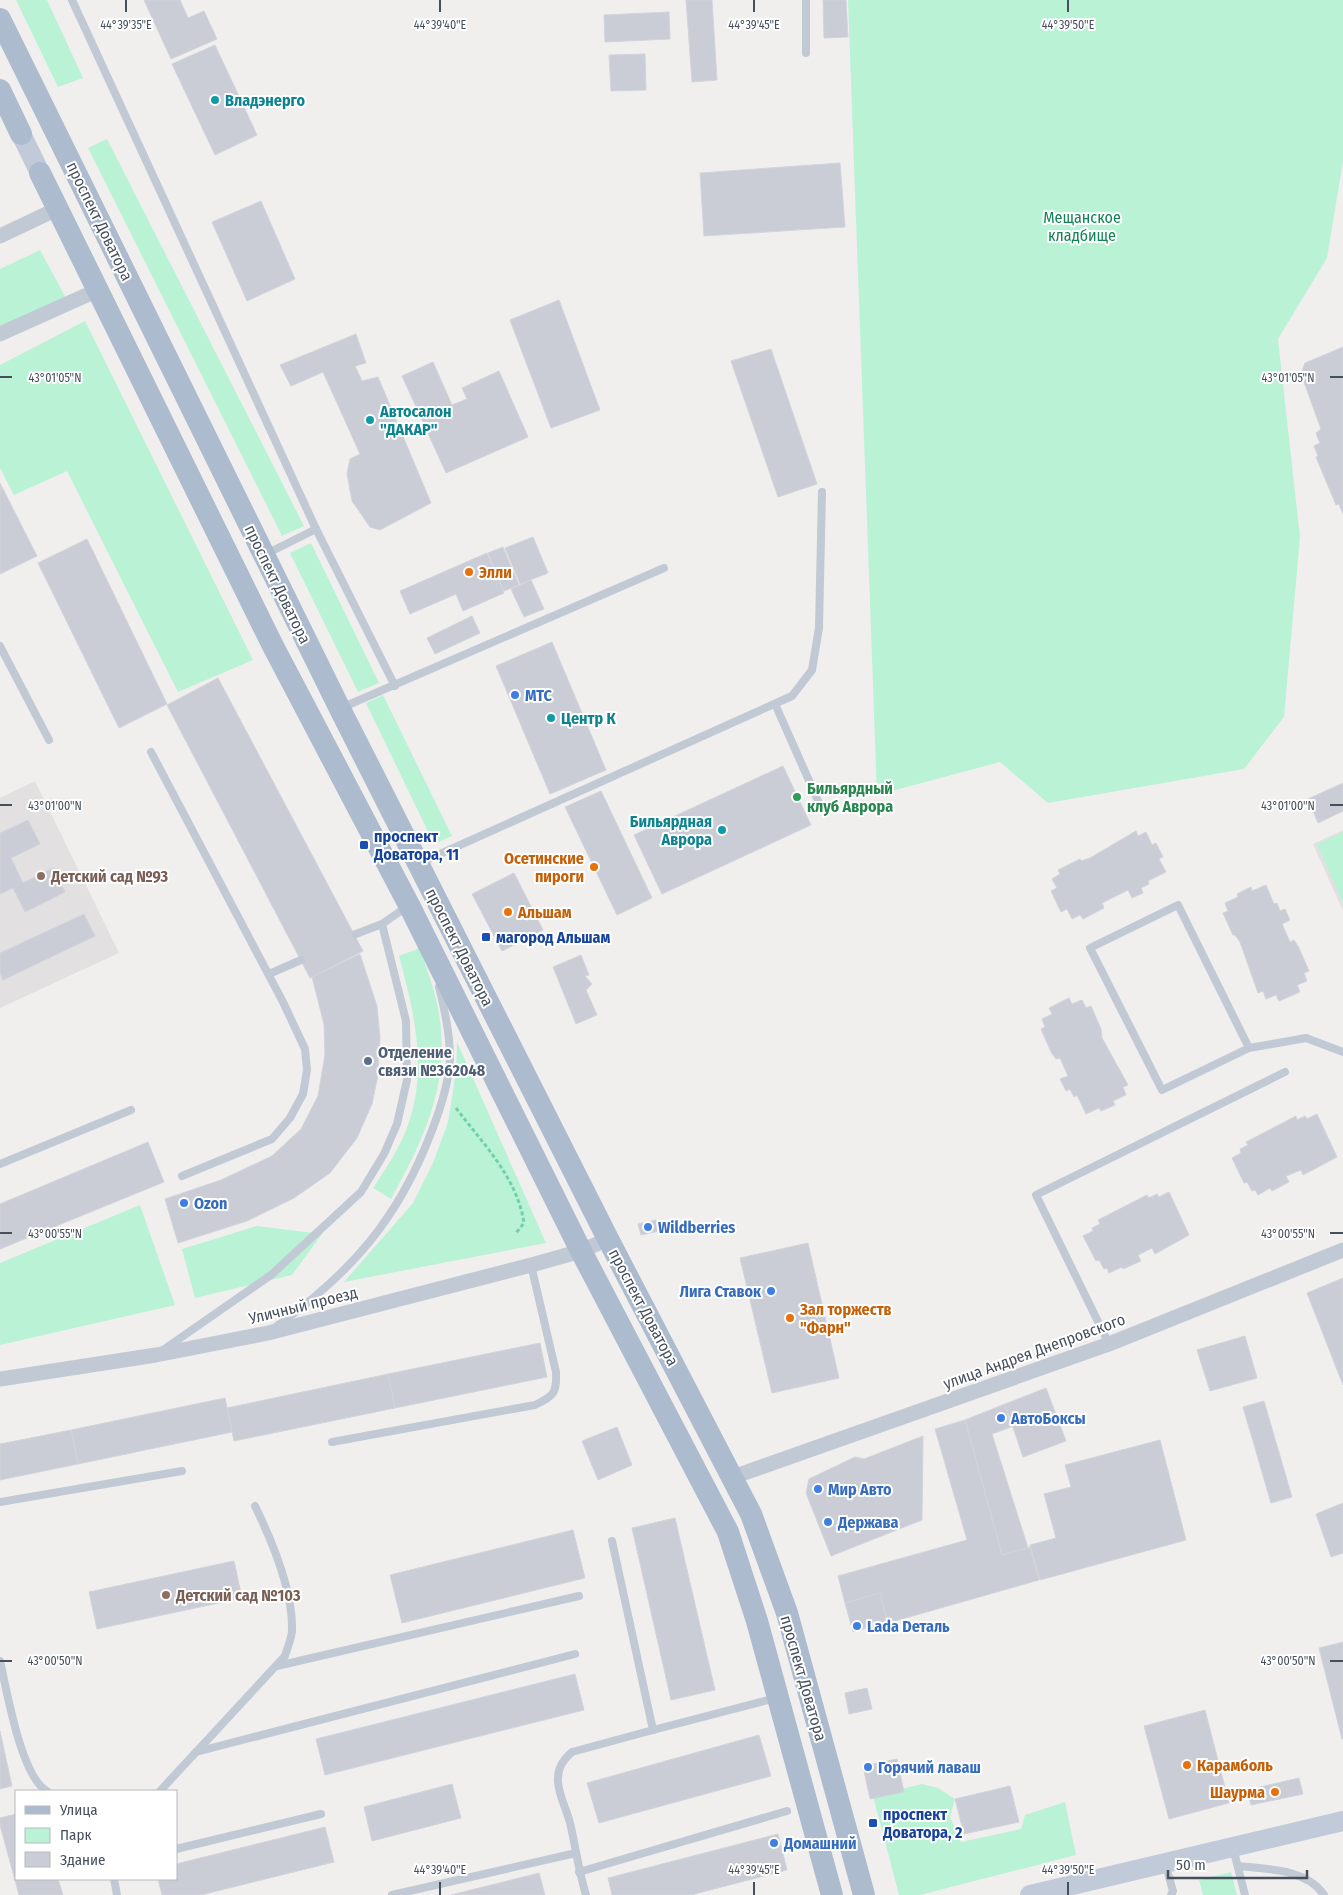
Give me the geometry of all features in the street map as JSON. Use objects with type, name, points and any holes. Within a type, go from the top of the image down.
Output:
[{"type":"main road","name":"проспект Доватора","points":[[0,19],[418,864],[608,1239],[734,1477],[751,1514],[787,1613],[864,1895]]},
{"type":"main road","name":"проспект Доватора","points":[[0,90],[273,646],[409,905],[581,1251],[728,1532],[778,1698],[832,1895]]},
{"type":"main road","points":[[1032,1895],[1164,1862],[1343,1821]]},
{"type":"street","points":[[0,236],[57,209]]},
{"type":"street","points":[[0,334],[98,290]]},
{"type":"street","name":"Уличный проезд","points":[[0,1378],[156,1355],[268,1333],[581,1251],[608,1239]]},
{"type":"street","name":"улица Андрея Днепровского","points":[[734,1477],[1109,1344],[1343,1250]]},
{"type":"lane","points":[[72,0],[316,529],[395,686]]},
{"type":"lane","points":[[806,0],[806,53]]},
{"type":"lane","points":[[418,864],[792,696],[812,670],[819,628],[822,492]]},
{"type":"lane","points":[[264,555],[316,529]]},
{"type":"lane","points":[[340,709],[664,568]]},
{"type":"lane","points":[[0,646],[49,740]]},
{"type":"lane","points":[[775,704],[819,803]]},
{"type":"lane","points":[[152,752],[269,974],[305,1050],[307,1070],[303,1094],[290,1118],[272,1139],[182,1176]]},
{"type":"lane","points":[[356,934],[382,924],[409,905]]},
{"type":"lane","points":[[1248,1048],[1178,905],[1090,948],[1162,1090],[1248,1048],[1306,1038],[1343,1052]]},
{"type":"lane","points":[[156,1355],[271,1275],[361,1192],[384,1154],[397,1124],[407,1080],[406,1021],[382,924]]},
{"type":"lane","points":[[268,1333],[316,1298],[348,1267],[398,1205],[417,1169],[438,1115],[450,1059],[446,1017],[429,944]]},
{"type":"lane","points":[[269,974],[301,960]]},
{"type":"lane","points":[[1109,1344],[1036,1195],[1285,1072]]},
{"type":"lane","points":[[0,1164],[131,1110]]},
{"type":"lane","points":[[332,1442],[535,1405],[550,1398],[556,1388],[556,1372],[531,1264]]},
{"type":"lane","points":[[0,1502],[182,1471]]},
{"type":"lane","points":[[161,1790],[285,1656],[293,1631],[289,1604],[275,1547],[255,1506]]},
{"type":"lane","points":[[612,1541],[653,1730]]},
{"type":"lane","points":[[277,1666],[579,1596]]},
{"type":"lane","points":[[196,1752],[574,1654]]},
{"type":"lane","points":[[0,1661],[25,1763],[44,1790]]},
{"type":"lane","points":[[586,1895],[579,1872],[571,1826],[558,1782],[559,1768],[564,1760],[572,1752],[778,1698]]},
{"type":"lane","points":[[579,1872],[787,1811]]},
{"type":"lane","points":[[178,1849],[321,1814]]},
{"type":"lane","points":[[1233,1846],[1245,1895]]},
{"type":"lane","points":[[392,1895],[576,1853]]},
{"type":"lane","points":[[1164,1862],[1172,1891],[1171,1895]]},
{"type":"lane","points":[[1238,1866],[1294,1874],[1316,1883],[1324,1895]]},
{"type":"lane","points":[[114,1880],[117,1895]]},
{"type":"path","points":[[456,1108],[511,1180],[521,1204],[524,1223],[516,1233]]},
{"type":"shaded area","name":"Детский сад №93","points":[[35,781],[119,953],[0,1008],[0,798]]},
{"type":"shaded area","points":[[1343,830],[1343,911],[1313,844]]},
{"type":"green space","points":[[16,0],[47,0],[83,78],[58,87]]},
{"type":"green space","name":"Мещанское кладбище","points":[[848,0],[1343,0],[1343,161],[1327,258],[1278,339],[1300,537],[1284,717],[1244,769],[1048,803],[1000,762],[877,795]]},
{"type":"green space","points":[[107,139],[304,526],[282,536],[88,148]]},
{"type":"green space","points":[[40,250],[66,298],[0,329],[0,269]]},
{"type":"green space","points":[[85,321],[253,660],[178,692],[67,471],[14,495],[0,468],[0,365]]},
{"type":"green space","points":[[311,543],[379,683],[358,692],[290,553]]},
{"type":"green space","points":[[383,695],[452,836],[434,844],[366,703]]},
{"type":"green space","points":[[1343,832],[1343,903],[1317,844]]},
{"type":"green space","points":[[420,948],[436,999],[441,1027],[442,1053],[439,1079],[426,1127],[391,1199],[373,1188],[397,1150],[408,1125],[414,1104],[418,1061],[414,1019],[399,956]]},
{"type":"green space","points":[[457,1042],[546,1243],[344,1282],[413,1203],[433,1163],[448,1122],[456,1073]]},
{"type":"green space","points":[[140,1205],[175,1305],[0,1345],[0,1263]]},
{"type":"green space","points":[[257,1226],[322,1234],[292,1275],[195,1298],[182,1249]]},
{"type":"green space","points":[[922,1784],[938,1788],[955,1799],[950,1817],[961,1842],[1021,1829],[1025,1815],[1065,1802],[1076,1855],[920,1895],[899,1895],[873,1796]]},
{"type":"green space","points":[[1231,1872],[1237,1895],[1203,1895],[1199,1880]]},
{"type":"building","points":[[144,0],[180,0],[188,18],[204,11],[217,39],[171,59]]},
{"type":"building","points":[[686,0],[712,0],[717,80],[692,82]]},
{"type":"building","points":[[823,0],[846,0],[848,37],[824,38]]},
{"type":"building","points":[[669,12],[670,39],[605,42],[604,15]]},
{"type":"building","name":"Владэнерго","points":[[215,45],[257,135],[215,155],[172,64]]},
{"type":"building","points":[[645,54],[646,90],[611,91],[609,55]]},
{"type":"building","points":[[840,163],[845,227],[704,236],[700,173]]},
{"type":"building","points":[[261,201],[295,279],[247,301],[212,222]]},
{"type":"building","points":[[559,300],[600,410],[551,428],[510,320]]},
{"type":"building","name":"Автосалон \"ДАКАР\"","points":[[356,334],[366,363],[355,366],[362,381],[378,377],[431,503],[380,530],[370,527],[352,501],[347,474],[350,459],[360,454],[323,372],[291,386],[280,365]]},
{"type":"building","points":[[1343,347],[1343,514],[1339,504],[1336,505],[1316,457],[1318,456],[1314,446],[1320,443],[1316,433],[1321,429],[1301,374],[1305,363]]},
{"type":"building","points":[[771,349],[817,484],[778,497],[731,361]]},
{"type":"building","points":[[433,362],[452,405],[467,399],[462,388],[499,371],[528,437],[446,473],[402,376]]},
{"type":"building","points":[[0,483],[37,556],[0,574]]},
{"type":"building","points":[[533,537],[548,573],[520,584],[505,548]]},
{"type":"building","points":[[87,539],[167,704],[119,728],[38,563]]},
{"type":"building","points":[[503,547],[519,585],[504,591],[488,553]]},
{"type":"building","name":"Элли","points":[[487,553],[504,593],[463,611],[456,594],[410,614],[400,591]]},
{"type":"building","points":[[531,580],[544,609],[524,617],[511,589]]},
{"type":"building","points":[[472,616],[480,633],[435,654],[427,638]]},
{"type":"building","name":"Центр К","points":[[552,642],[606,770],[550,794],[496,666]]},
{"type":"building","points":[[218,678],[363,951],[310,978],[167,705]]},
{"type":"building","name":"Бильярдная Аврора","points":[[783,766],[811,825],[662,894],[634,835]]},
{"type":"building","points":[[1343,783],[1343,811],[1318,823],[1308,799]]},
{"type":"building","points":[[601,791],[652,898],[617,915],[565,807]]},
{"type":"building","points":[[28,820],[40,844],[11,858],[23,883],[53,868],[65,892],[25,912],[13,888],[0,894],[0,833]]},
{"type":"building","points":[[1136,831],[1138,836],[1146,832],[1152,845],[1156,843],[1163,857],[1159,859],[1166,872],[1148,881],[1149,884],[1141,888],[1143,893],[1132,898],[1128,890],[1102,903],[1104,908],[1083,919],[1080,915],[1072,919],[1067,909],[1061,912],[1051,891],[1057,888],[1052,879],[1060,874],[1058,870],[1080,859],[1081,861],[1090,858]]},
{"type":"building","name":"Альшам","points":[[514,873],[543,930],[502,951],[472,894]]},
{"type":"building","points":[[1266,885],[1274,904],[1277,903],[1280,911],[1285,909],[1290,920],[1282,924],[1290,942],[1294,940],[1299,948],[1309,971],[1304,973],[1307,981],[1297,985],[1300,992],[1279,1001],[1276,995],[1266,999],[1263,991],[1258,993],[1240,942],[1233,935],[1223,913],[1228,911],[1225,903],[1238,897],[1237,894],[1251,887],[1252,891]]},
{"type":"building","points":[[84,914],[95,936],[3,980],[0,973],[0,953]]},
{"type":"building","points":[[360,954],[377,1006],[380,1037],[378,1075],[372,1104],[357,1138],[330,1173],[294,1198],[247,1221],[178,1243],[165,1199],[221,1180],[272,1156],[301,1129],[318,1096],[325,1054],[324,1024],[312,977]]},
{"type":"building","points":[[581,955],[589,975],[585,976],[592,984],[586,990],[597,1015],[576,1024],[553,967]]},
{"type":"building","points":[[1069,998],[1072,1004],[1082,1000],[1086,1008],[1091,1006],[1101,1029],[1102,1038],[1128,1085],[1123,1087],[1126,1095],[1113,1101],[1115,1105],[1101,1111],[1099,1108],[1086,1114],[1077,1095],[1074,1097],[1070,1089],[1066,1091],[1060,1079],[1068,1076],[1060,1058],[1056,1059],[1051,1052],[1041,1029],[1045,1027],[1042,1019],[1052,1014],[1049,1008]]},
{"type":"building","points":[[1317,1114],[1337,1157],[1303,1175],[1301,1170],[1286,1176],[1289,1182],[1272,1191],[1270,1188],[1258,1195],[1255,1190],[1252,1191],[1247,1182],[1244,1183],[1232,1158],[1241,1153],[1240,1149],[1248,1145],[1246,1142],[1296,1116],[1297,1120],[1305,1116],[1307,1119]]},
{"type":"building","points":[[148,1142],[164,1182],[0,1249],[0,1204]]},
{"type":"building","points":[[1169,1192],[1189,1235],[1155,1254],[1152,1248],[1138,1255],[1141,1261],[1109,1273],[1107,1268],[1104,1269],[1099,1260],[1096,1261],[1083,1236],[1093,1231],[1092,1228],[1100,1224],[1098,1220],[1147,1195],[1149,1198],[1157,1194],[1159,1197]]},
{"type":"building","name":"Wildberries","points":[[656,1220],[659,1231],[641,1235],[638,1224]]},
{"type":"building","name":"Зал торжеств \"Фарн\"","points":[[808,1243],[839,1378],[772,1393],[740,1258]]},
{"type":"building","points":[[1343,1278],[1343,1385],[1307,1293]]},
{"type":"building","points":[[1245,1336],[1257,1378],[1210,1391],[1197,1350]]},
{"type":"building","points":[[540,1343],[547,1377],[395,1408],[388,1374]]},
{"type":"building","points":[[388,1374],[395,1408],[234,1441],[227,1408]]},
{"type":"building","points":[[1046,1388],[1066,1441],[1023,1457],[1005,1404]]},
{"type":"building","points":[[225,1398],[232,1432],[78,1464],[71,1430]]},
{"type":"building","points":[[1264,1401],[1292,1497],[1271,1503],[1243,1407]]},
{"type":"building","points":[[1005,1404],[1011,1427],[992,1434],[1028,1548],[1002,1555],[965,1420]]},
{"type":"building","points":[[965,1420],[1002,1555],[1030,1547],[1039,1580],[888,1623],[880,1593],[845,1603],[838,1576],[967,1540],[935,1429]]},
{"type":"building","points":[[617,1427],[632,1465],[598,1480],[582,1441]]},
{"type":"building","points":[[71,1430],[78,1464],[0,1480],[0,1444]]},
{"type":"building","points":[[923,1436],[922,1520],[831,1556],[806,1493],[809,1479],[855,1457],[864,1459]]},
{"type":"building","points":[[1160,1440],[1186,1540],[1040,1580],[1030,1545],[1056,1538],[1044,1494],[1071,1487],[1065,1465]]},
{"type":"building","points":[[1343,1503],[1343,1553],[1331,1557],[1316,1514]]},
{"type":"building","points":[[675,1518],[715,1690],[671,1700],[632,1528]]},
{"type":"building","points":[[573,1530],[585,1578],[402,1623],[390,1575]]},
{"type":"building","name":"Детский сад №103","points":[[234,1561],[242,1598],[97,1629],[89,1592]]},
{"type":"building","points":[[880,1593],[887,1622],[853,1632],[845,1603]]},
{"type":"building","points":[[1343,1642],[1343,1738],[1342,1739],[1319,1648]]},
{"type":"building","points":[[575,1674],[584,1710],[325,1775],[316,1739]]},
{"type":"building","points":[[867,1688],[872,1709],[849,1714],[845,1693]]},
{"type":"building","name":"Карамболь","points":[[1205,1710],[1229,1803],[1169,1819],[1144,1726]]},
{"type":"building","points":[[0,1731],[12,1786],[0,1789]]},
{"type":"building","points":[[759,1735],[771,1776],[599,1823],[587,1783]]},
{"type":"building","points":[[897,1759],[904,1792],[870,1799],[863,1766]]},
{"type":"building","name":"Шаурма","points":[[1299,1778],[1303,1794],[1251,1805],[1247,1790]]},
{"type":"building","points":[[452,1784],[461,1818],[372,1841],[364,1807]]},
{"type":"building","points":[[1010,1786],[1019,1822],[964,1834],[955,1799]]},
{"type":"building","points":[[15,1814],[15,1880],[58,1880],[63,1895],[19,1895],[0,1825],[0,1818]]},
{"type":"building","points":[[325,1827],[334,1862],[201,1895],[162,1895],[158,1880],[178,1880],[178,1864]]},
{"type":"building","points":[[778,1834],[787,1870],[691,1895],[612,1895],[608,1878]]},
{"type":"building","points":[[539,1873],[545,1895],[451,1895]]},
{"type":"place","name":"Владэнерго","points":[[215,100]]},
{"type":"place","name":"Автосалон \"ДАКАР\"","points":[[370,420]]},
{"type":"place","name":"Элли","points":[[469,572]]},
{"type":"place","name":"МТС","points":[[515,695]]},
{"type":"place","name":"Центр К","points":[[551,718]]},
{"type":"place","name":"Бильярдный клуб Аврора","points":[[797,797]]},
{"type":"place","name":"Бильярдная Аврора","points":[[722,830]]},
{"type":"place","name":"проспект Доватора, 11","points":[[364,845]]},
{"type":"place","name":"Осетинские пироги","points":[[594,867]]},
{"type":"place","name":"Детский сад №93","points":[[41,876]]},
{"type":"place","name":"Альшам","points":[[508,912]]},
{"type":"place","name":"магород Альшам","points":[[486,937]]},
{"type":"place","name":"Отделение связи №362048","points":[[368,1061]]},
{"type":"place","name":"Ozon","points":[[184,1203]]},
{"type":"place","name":"Wildberries","points":[[648,1227]]},
{"type":"place","name":"Лига Ставок","points":[[771,1291]]},
{"type":"place","name":"Зал торжеств \"Фарн\"","points":[[790,1318]]},
{"type":"place","name":"АвтоБоксы","points":[[1001,1418]]},
{"type":"place","name":"Мир Авто","points":[[818,1489]]},
{"type":"place","name":"Держава","points":[[828,1522]]},
{"type":"place","name":"Детский сад №103","points":[[166,1595]]},
{"type":"place","name":"Lada Dеталь","points":[[857,1626]]},
{"type":"place","name":"Карамболь","points":[[1187,1765]]},
{"type":"place","name":"Горячий лаваш","points":[[868,1767]]},
{"type":"place","name":"Шаурма","points":[[1275,1792]]},
{"type":"place","name":"проспект Доватора, 2","points":[[873,1823]]},
{"type":"place","name":"Домашний","points":[[774,1843]]}]
